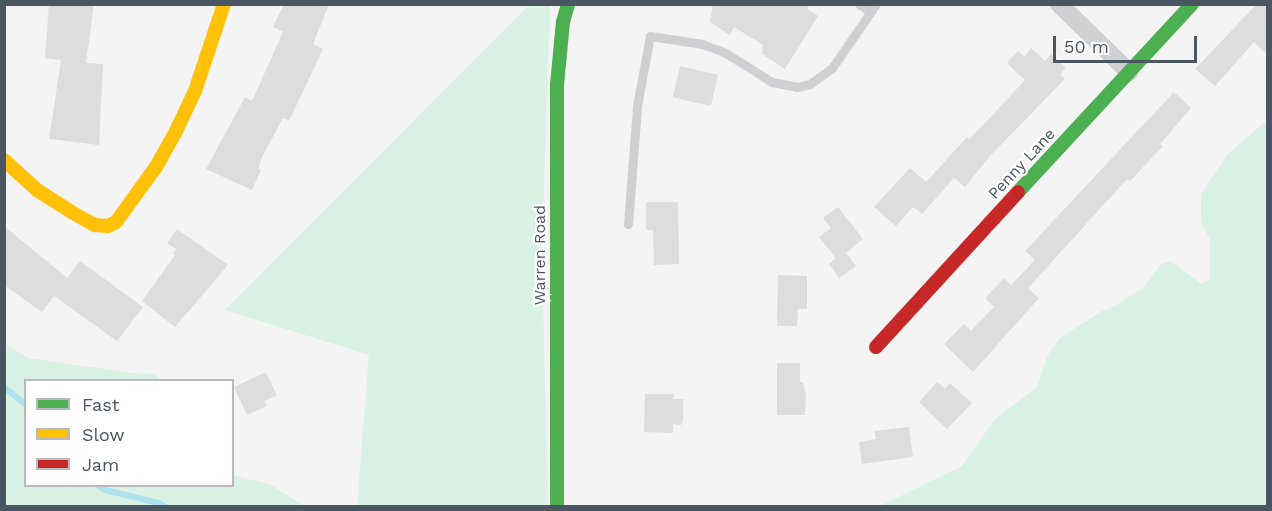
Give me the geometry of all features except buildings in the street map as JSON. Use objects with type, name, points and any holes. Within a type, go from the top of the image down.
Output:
[{"type":"street","points":[[4,160],[37,190],[73,213],[95,225],[108,226],[116,222],[129,207],[156,166],[195,91],[224,4]]},
{"type":"street","name":"Warren Road","points":[[556,507],[557,85],[563,22],[568,4]]},
{"type":"street","points":[[1059,4],[1129,72]]},
{"type":"street","name":"Penny Lane","points":[[876,347],[1192,4]]},
{"type":"lane","points":[[628,224],[637,106],[650,36],[702,44],[724,52],[772,82],[797,87],[810,84],[832,69],[874,8],[859,4]]},
{"type":"green space","points":[[529,5],[550,5],[542,252],[548,506],[357,506],[369,355],[225,310]]},
{"type":"green space","points":[[1267,120],[1267,506],[880,506],[962,466],[995,419],[1036,388],[1048,355],[1060,338],[1144,287],[1160,265],[1170,261],[1202,284],[1210,280],[1210,240],[1201,221],[1201,194],[1228,154]]},
{"type":"green space","points":[[5,344],[28,358],[132,373],[155,374],[158,379],[24,379],[24,487],[234,487],[234,475],[271,485],[304,506],[5,506]]},
{"type":"waterway","points":[[4,387],[24,403]]},
{"type":"waterway","points":[[100,487],[164,506]]},
{"type":"traffic: fast","points":[[557,506],[557,85],[563,22],[568,4]]},
{"type":"traffic: fast","points":[[1018,192],[1192,4]]},
{"type":"traffic: slow","points":[[4,160],[37,190],[73,213],[95,225],[108,226],[116,222],[156,167],[176,131],[195,91],[224,4]]},
{"type":"traffic: jam","points":[[876,347],[1018,192]]}]
